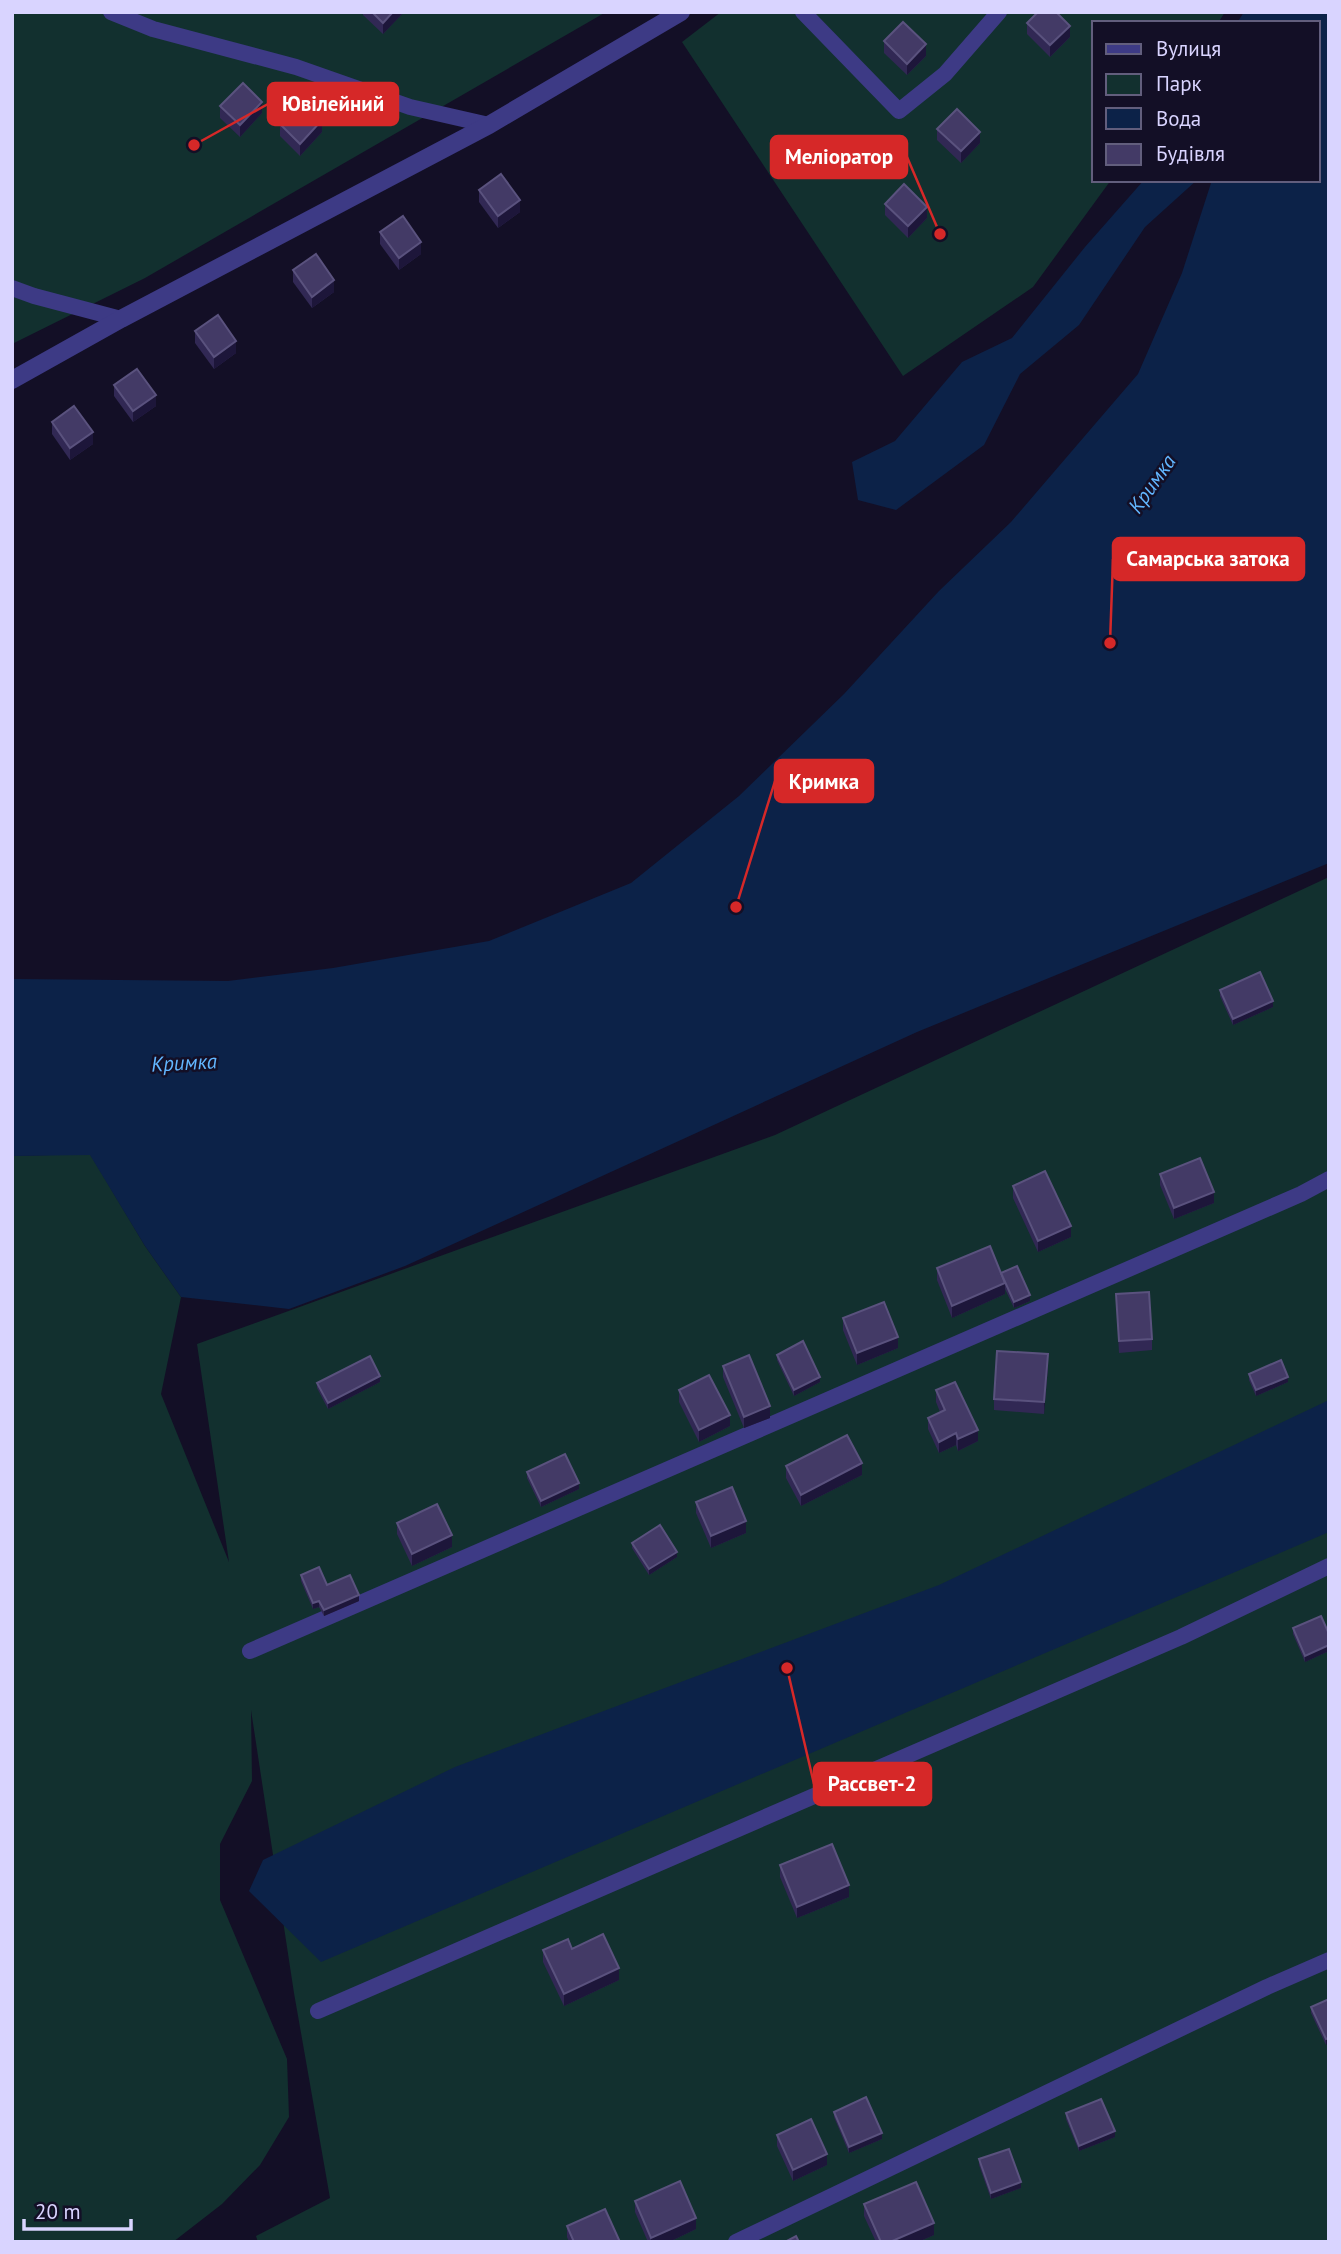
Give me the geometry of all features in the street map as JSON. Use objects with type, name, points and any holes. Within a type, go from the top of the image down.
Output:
[{"type":"street","points":[[12,380],[121,319],[489,125],[681,12]]},
{"type":"lane","points":[[111,12],[153,29],[296,67],[410,107],[489,125]]},
{"type":"lane","points":[[803,12],[899,111],[945,74],[999,12]]},
{"type":"lane","points":[[12,288],[121,319]]},
{"type":"lane","points":[[250,1651],[1288,1200],[1329,1179]]},
{"type":"lane","points":[[318,2011],[1169,1643],[1329,1566]]},
{"type":"lane","points":[[736,2242],[1329,1960]]},
{"type":"green space","points":[[12,12],[606,12],[145,278],[12,344]]},
{"type":"green space","points":[[721,12],[1225,12],[1219,21],[1092,21],[1092,182],[1110,182],[1033,287],[903,376],[682,42]]},
{"type":"green space","points":[[1329,877],[1329,2242],[258,2242],[256,2236],[330,2198],[294,1993],[251,1710],[252,1781],[220,1844],[220,1900],[287,2059],[289,2117],[260,2165],[222,2204],[173,2242],[12,2242],[12,1156],[90,1154],[145,1246],[181,1297],[161,1394],[229,1562],[197,1344],[775,1135]]},
{"type":"water","points":[[1244,12],[1329,12],[1329,863],[917,1032],[405,1266],[289,1309],[181,1297],[145,1246],[90,1155],[12,1156],[12,979],[228,981],[333,968],[489,941],[631,883],[739,796],[844,694],[939,591],[1011,522],[1138,374],[1182,273],[1211,182],[1320,182],[1320,21],[1238,21]]},
{"type":"water","points":[[1142,182],[1195,182],[1145,227],[1079,325],[1020,374],[984,445],[896,510],[858,500],[852,462],[895,441],[962,362],[1012,338],[1085,247]]},
{"type":"water","points":[[1329,1400],[1329,1532],[321,1962],[249,1891],[263,1860],[455,1767],[939,1585]]},
{"type":"building","points":[[372,12],[393,12],[383,23]]},
{"type":"building","points":[[1038,12],[1056,12],[1070,26],[1050,45],[1027,23]]},
{"type":"building","points":[[903,22],[926,44],[907,64],[884,41]]},
{"type":"building","points":[[243,83],[262,102],[240,125],[220,106]]},
{"type":"building","points":[[302,101],[322,120],[300,144],[280,124]]},
{"type":"building","points":[[957,109],[980,132],[961,151],[937,129]]},
{"type":"building","points":[[501,174],[520,200],[498,216],[479,190]]},
{"type":"building","points":[[904,184],[927,207],[908,226],[885,204]]},
{"type":"building","points":[[403,216],[421,242],[399,258],[380,232]]},
{"type":"building","points":[[316,254],[334,280],[312,297],[293,270]]},
{"type":"building","points":[[218,315],[236,341],[214,357],[195,331]]},
{"type":"building","points":[[137,369],[156,395],[133,411],[114,385]]},
{"type":"building","points":[[74,406],[93,432],[70,448],[52,422]]},
{"type":"building","points":[[1260,972],[1273,1001],[1233,1019],[1220,990]]},
{"type":"building","points":[[1200,1158],[1214,1192],[1174,1208],[1160,1174]]},
{"type":"building","points":[[1045,1171],[1071,1226],[1038,1241],[1013,1186]]},
{"type":"building","points":[[990,1246],[1005,1283],[952,1306],[937,1268]]},
{"type":"building","points":[[1017,1266],[1030,1295],[1014,1302],[1001,1273]]},
{"type":"building","points":[[1149,1292],[1152,1339],[1119,1341],[1116,1294]]},
{"type":"building","points":[[884,1302],[898,1337],[857,1353],[843,1318]]},
{"type":"building","points":[[803,1341],[820,1377],[794,1390],[777,1355]]},
{"type":"building","points":[[997,1351],[1048,1354],[1044,1402],[994,1399]]},
{"type":"building","points":[[749,1355],[770,1406],[744,1417],[723,1366]]},
{"type":"building","points":[[370,1356],[380,1376],[328,1403],[317,1383]]},
{"type":"building","points":[[1281,1360],[1288,1377],[1256,1390],[1249,1374]]},
{"type":"building","points":[[709,1375],[730,1415],[699,1430],[679,1390]]},
{"type":"building","points":[[955,1382],[978,1430],[958,1439],[956,1433],[939,1442],[928,1418],[945,1410],[936,1390]]},
{"type":"building","points":[[847,1435],[862,1463],[801,1495],[786,1466]]},
{"type":"building","points":[[565,1454],[579,1483],[541,1501],[527,1472]]},
{"type":"building","points":[[732,1487],[746,1521],[711,1536],[696,1502]]},
{"type":"building","points":[[437,1504],[452,1535],[412,1554],[397,1523]]},
{"type":"building","points":[[660,1525],[677,1552],[649,1569],[632,1543]]},
{"type":"building","points":[[319,1567],[327,1585],[350,1575],[359,1595],[324,1610],[319,1601],[313,1603],[301,1575]]},
{"type":"building","points":[[1321,1616],[1329,1634],[1329,1645],[1305,1656],[1293,1628]]},
{"type":"building","points":[[832,1844],[849,1885],[797,1907],[780,1865]]},
{"type":"building","points":[[603,1934],[619,1968],[564,1994],[543,1950],[568,1939],[572,1949]]},
{"type":"building","points":[[1329,1999],[1329,2038],[1326,2039],[1311,2007]]},
{"type":"building","points":[[866,2097],[882,2133],[849,2147],[834,2112]]},
{"type":"building","points":[[1101,2099],[1115,2131],[1079,2146],[1066,2113]]},
{"type":"building","points":[[811,2119],[827,2154],[793,2170],[777,2135]]},
{"type":"building","points":[[1009,2149],[1021,2182],[991,2193],[979,2159]]},
{"type":"building","points":[[680,2181],[696,2218],[651,2238],[635,2201]]},
{"type":"building","points":[[916,2182],[934,2223],[890,2242],[881,2242],[864,2204]]},
{"type":"building","points":[[605,2209],[620,2242],[574,2242],[567,2226]]},
{"type":"building","points":[[796,2236],[799,2242],[785,2242]]},
{"type":"place","name":"Ювілейний","points":[[194,145]]},
{"type":"place","name":"Меліоратор","points":[[940,234]]},
{"type":"place","name":"Самарська затока","points":[[1110,643]]},
{"type":"place","name":"Кримка","points":[[736,907]]},
{"type":"place","name":"Рассвет-2","points":[[787,1668]]}]
